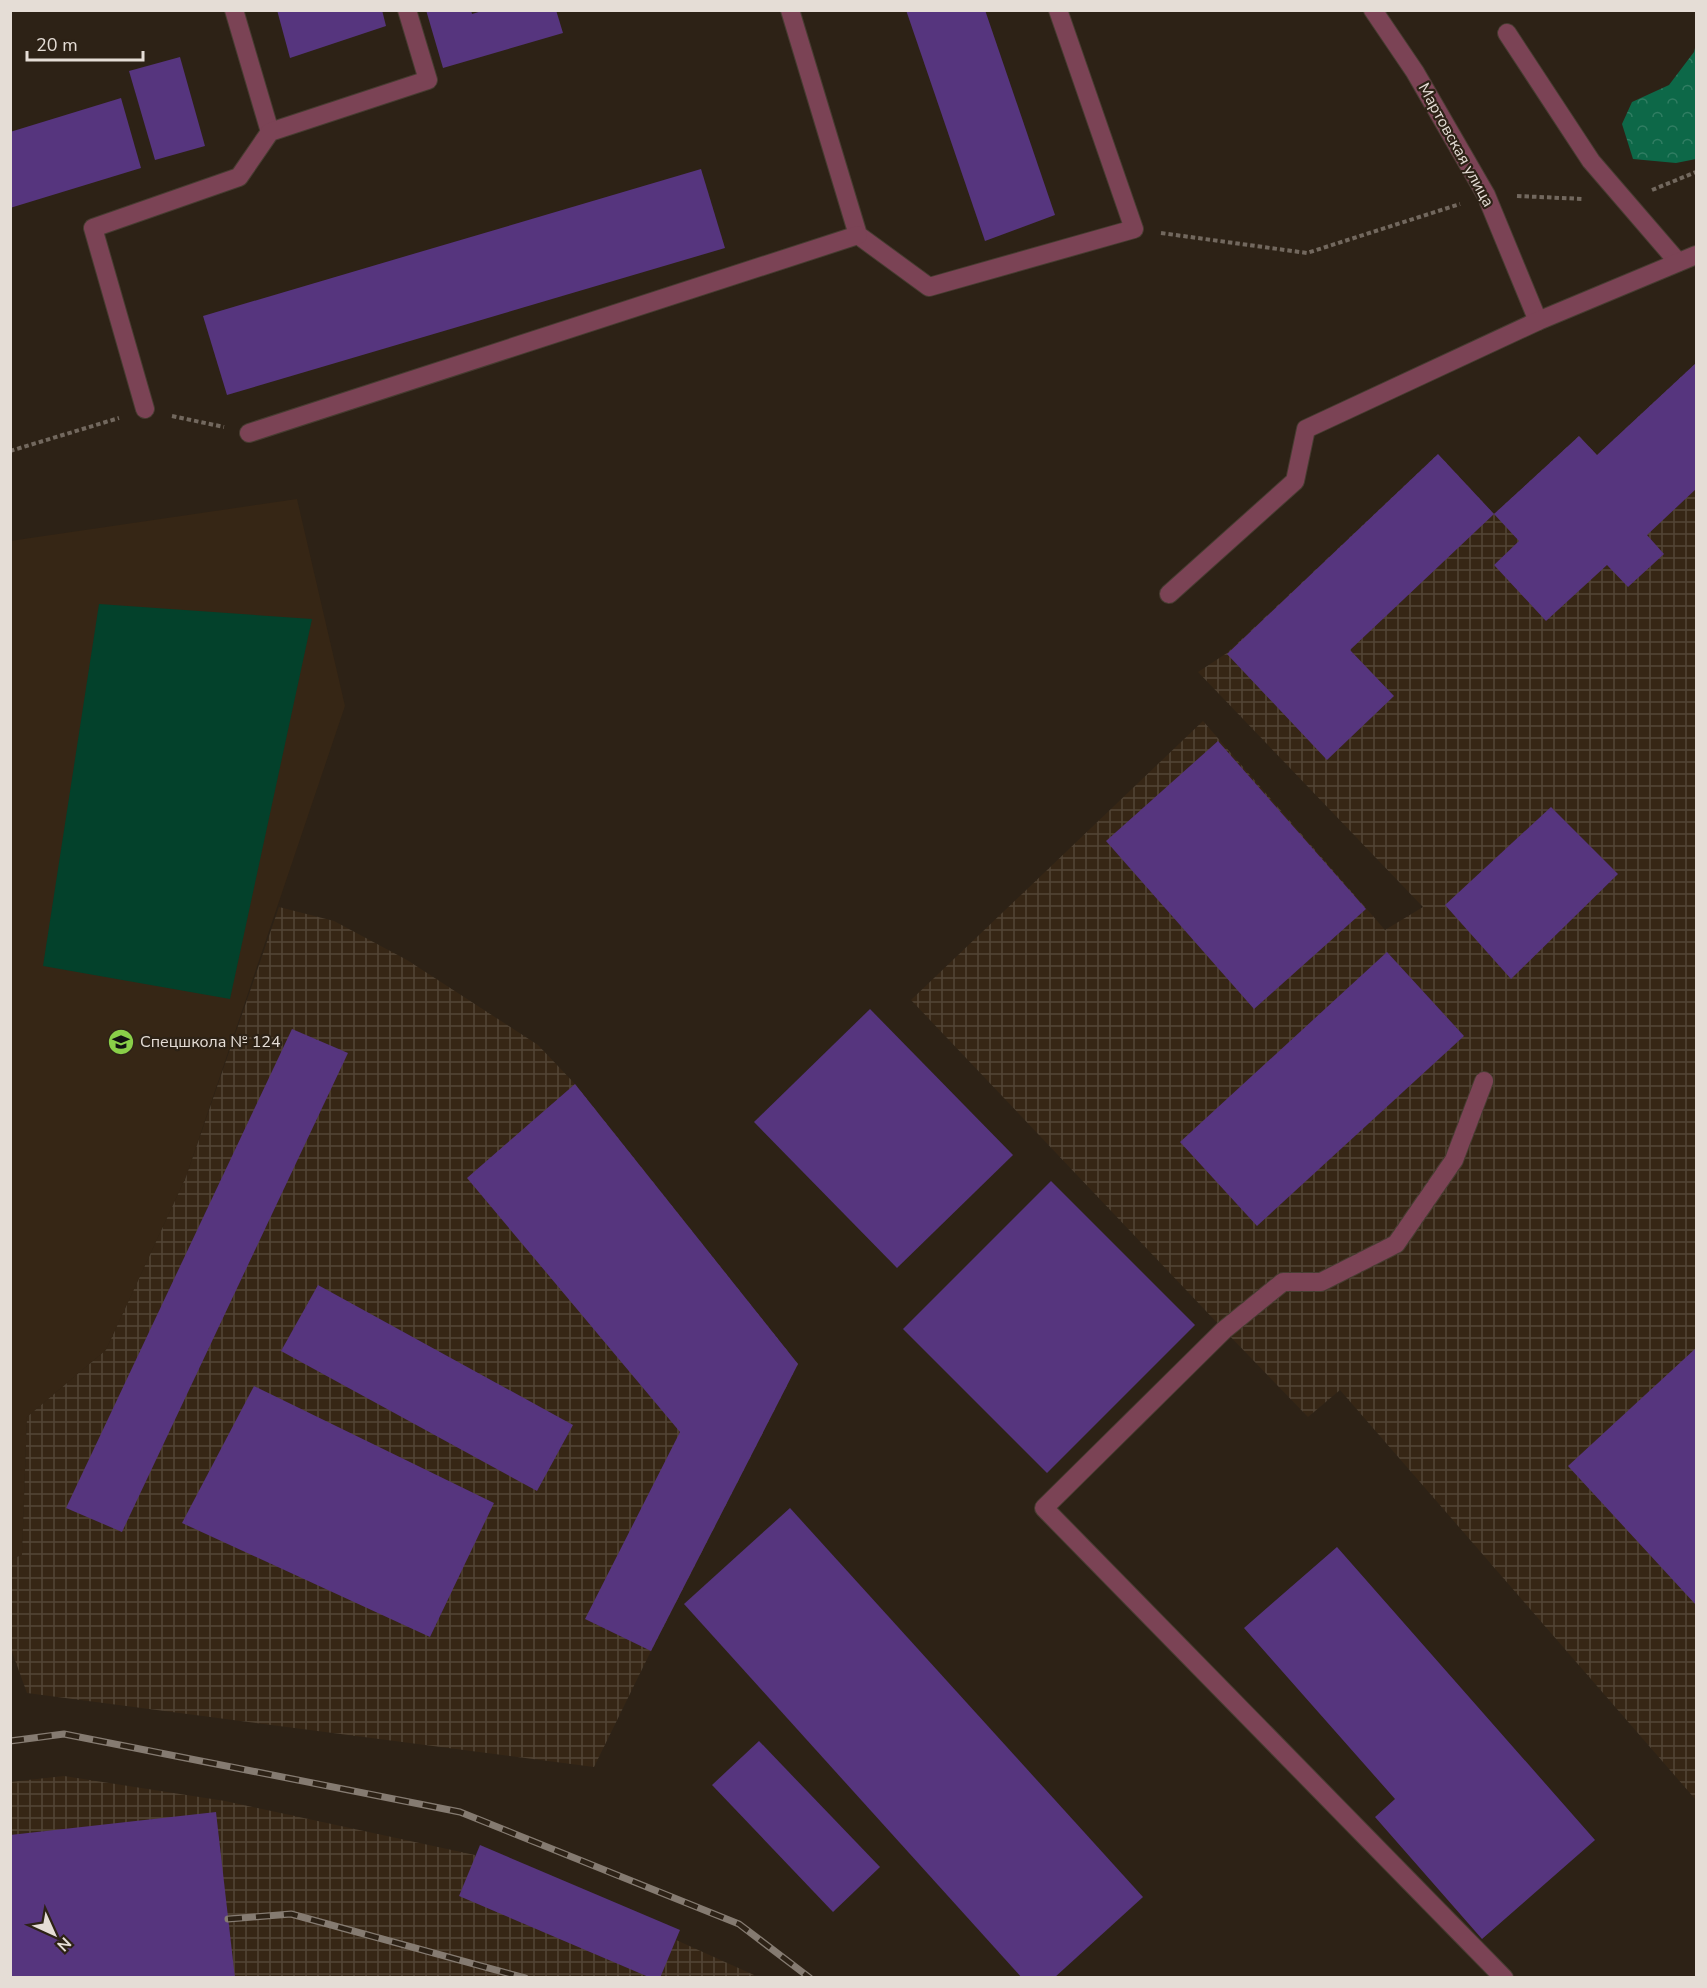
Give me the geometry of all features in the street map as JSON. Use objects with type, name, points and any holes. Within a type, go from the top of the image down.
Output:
[{"type":"street","points":[[234,10],[270,132]]},
{"type":"street","points":[[145,410],[93,228],[239,177],[270,132],[428,80],[407,10]]},
{"type":"street","points":[[790,10],[858,235],[929,287],[1134,229],[1058,10]]},
{"type":"street","name":"Мартовская улица","points":[[1373,10],[1415,72],[1486,195],[1538,321]]},
{"type":"street","points":[[1507,33],[1591,160],[1678,262]]},
{"type":"street","points":[[249,433],[858,235]]},
{"type":"street","points":[[1169,594],[1295,481],[1306,429],[1538,321],[1696,255]]},
{"type":"street","points":[[1484,1082],[1454,1160],[1396,1245],[1322,1282],[1283,1282],[1224,1330],[1044,1508],[1504,1977]]},
{"type":"path","points":[[1134,229],[1307,253],[1486,195],[1628,201],[1696,172]]},
{"type":"path","points":[[10,451],[145,410],[249,433]]},
{"type":"shaded area","points":[[1696,363],[1696,1800],[1340,1390],[1308,1417],[911,1000],[1203,721],[1385,930],[1423,907],[1198,672],[1227,653],[1438,454],[1494,514],[1579,436],[1597,455]]},
{"type":"shaded area","name":"Спецшкола № 124","points":[[297,499],[345,706],[186,1177],[106,1350],[27,1417],[22,1555],[11,1559],[10,541]]},
{"type":"shaded area","points":[[279,907],[334,921],[407,960],[538,1045],[575,1084],[798,1364],[594,1767],[27,1693],[11,1649],[11,1559],[22,1555],[27,1417],[106,1350],[186,1177]]},
{"type":"shaded area","points":[[64,1776],[225,1801],[498,1860],[754,1975],[753,1978],[11,1977],[10,1782]]},
{"type":"green space","points":[[1696,44],[1696,159],[1676,163],[1633,159],[1622,124],[1632,102],[1669,85],[1694,52]]},
{"type":"green space","points":[[99,604],[312,619],[230,999],[43,966]]},
{"type":"building","points":[[277,10],[382,10],[386,26],[290,58]]},
{"type":"building","points":[[426,10],[471,10],[472,14],[485,10],[556,10],[563,33],[443,68]]},
{"type":"building","points":[[906,10],[985,10],[1055,215],[985,241]]},
{"type":"building","points":[[180,57],[205,146],[155,160],[129,71]]},
{"type":"building","points":[[121,98],[141,168],[10,208],[10,132]]},
{"type":"building","points":[[701,169],[725,248],[227,395],[203,316]]},
{"type":"building","points":[[1696,363],[1696,489],[1647,535],[1664,554],[1628,587],[1607,565],[1546,621],[1494,565],[1519,541],[1494,514],[1579,436],[1597,455]]},
{"type":"building","points":[[1438,454],[1494,514],[1350,650],[1394,696],[1327,760],[1227,654]]},
{"type":"building","points":[[1218,741],[1366,909],[1254,1009],[1106,841]]},
{"type":"building","points":[[1551,807],[1618,874],[1511,979],[1445,905]]},
{"type":"building","points":[[1387,952],[1464,1036],[1257,1226],[1180,1142]]},
{"type":"building","points":[[870,1009],[1013,1155],[897,1268],[754,1122]]},
{"type":"building","points":[[292,1029],[348,1053],[122,1532],[66,1508]]},
{"type":"building","points":[[575,1084],[798,1364],[651,1651],[585,1619],[680,1432],[467,1178]]},
{"type":"building","points":[[1051,1181],[1195,1325],[1047,1473],[903,1329]]},
{"type":"building","points":[[318,1285],[573,1425],[537,1491],[281,1351]]},
{"type":"building","points":[[1696,1348],[1696,1605],[1568,1466]]},
{"type":"building","points":[[254,1386],[494,1503],[430,1637],[182,1523]]},
{"type":"building","points":[[790,1508],[1143,1897],[1054,1978],[1022,1978],[684,1604]]},
{"type":"building","points":[[1337,1547],[1595,1840],[1482,1939],[1375,1817],[1395,1799],[1244,1628]]},
{"type":"building","points":[[759,1741],[880,1867],[833,1912],[712,1785]]},
{"type":"building","points":[[216,1812],[235,1978],[10,1978],[10,1835]]},
{"type":"building","points":[[480,1845],[680,1930],[660,1978],[651,1978],[459,1896]]},
{"type":"railway","points":[[10,1741],[64,1734],[460,1812],[739,1924],[810,1978]]},
{"type":"railway","points":[[228,1919],[291,1914],[525,1978]]},
{"type":"place","name":"Спецшкола № 124","points":[[121,1042]]}]
